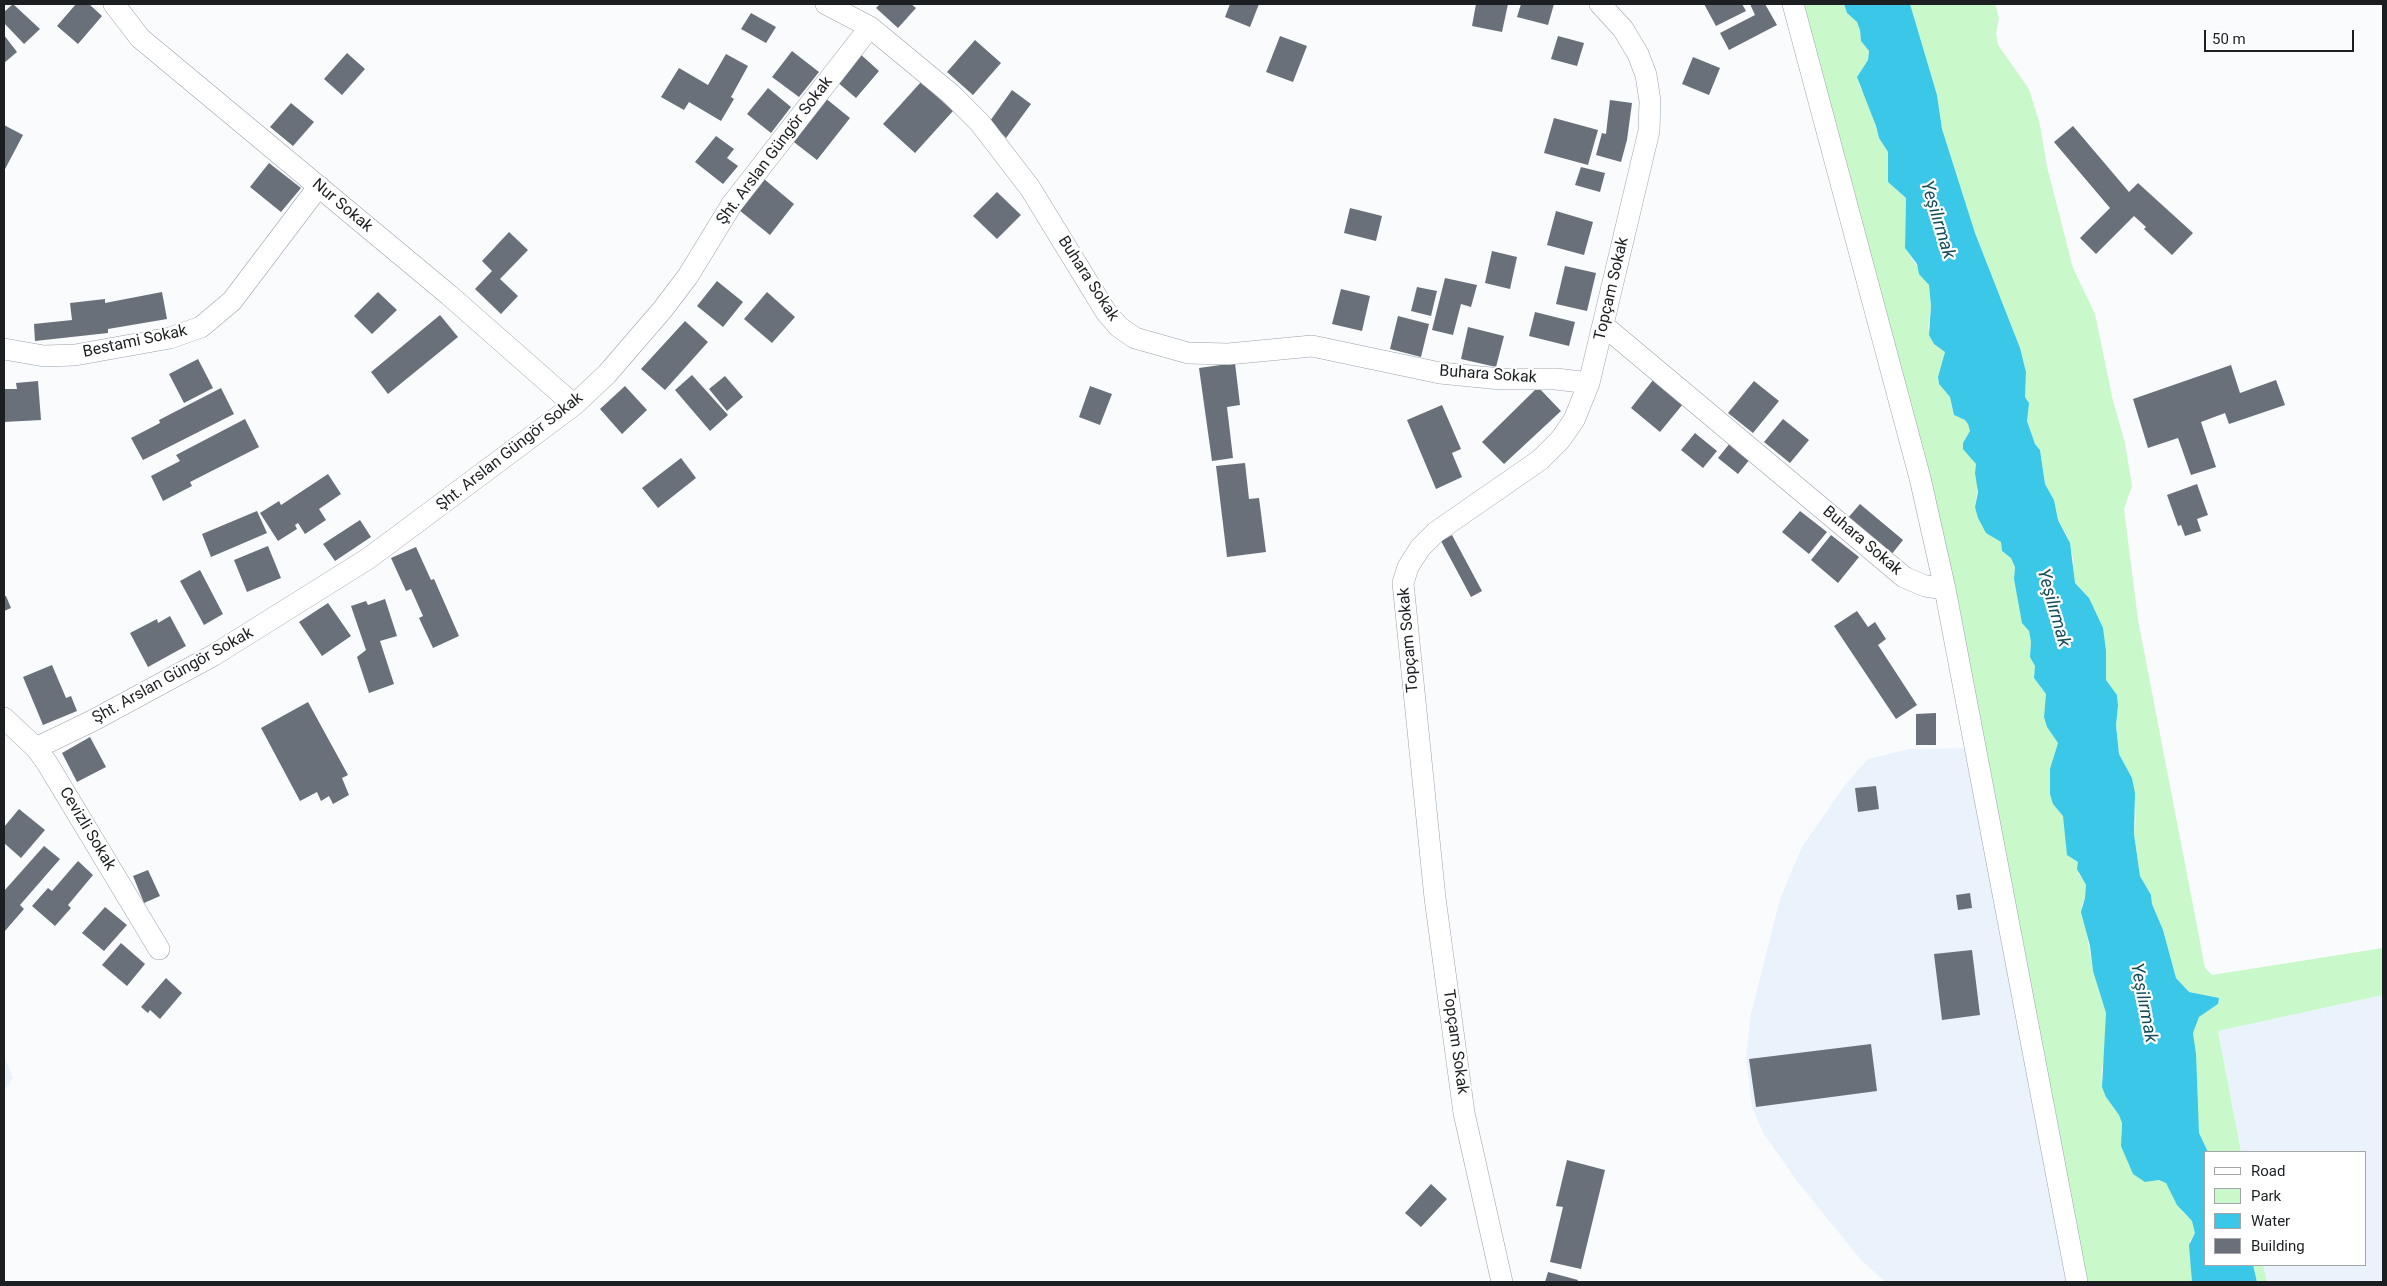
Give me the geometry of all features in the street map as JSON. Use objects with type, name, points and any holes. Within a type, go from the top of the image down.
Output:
[{"type":"street","name":"Nur Sokak","points":[[114,4],[140,38],[448,295],[574,405]]},
{"type":"street","name":"Buhara Sokak","points":[[826,4],[870,27],[951,94],[991,136],[1030,188],[1106,312],[1119,327],[1135,338],[1188,354],[1228,354],[1312,346],[1440,373],[1501,379],[1556,379],[1589,383]]},
{"type":"street","name":"Topçam Sokak","points":[[1502,1282],[1464,1113],[1435,898],[1403,584],[1408,567],[1420,548],[1436,532],[1540,460],[1560,440],[1574,420],[1589,383],[1649,131],[1650,101],[1646,75],[1638,54],[1623,29],[1600,4]]},
{"type":"street","points":[[1793,4],[1920,478],[1945,589],[2077,1282]]},
{"type":"street","name":"Şht. Arslan Güngör Sokak","points":[[36,748],[94,720],[214,655],[369,558],[574,405],[607,374],[663,309],[688,276],[732,204],[870,27]]},
{"type":"street","name":"Bestami Sokak","points":[[4,349],[44,356],[75,355],[162,340],[201,327],[232,301],[319,186]]},
{"type":"street","name":"Buhara Sokak","points":[[1603,325],[1904,577],[1925,586],[1945,589]]},
{"type":"street","name":"Cevizli Sokak","points":[[4,718],[36,748],[159,949]]},
{"type":"shaded area","points":[[1977,748],[2077,1282],[1886,1282],[1861,1260],[1797,1181],[1764,1134],[1752,1107],[1746,1057],[1751,1014],[1780,899],[1802,847],[1845,785],[1868,759],[1910,749]]},
{"type":"shaded area","points":[[2383,995],[2383,1282],[2267,1282],[2263,1266],[2367,1266],[2367,1151],[2241,1151],[2218,1031]]},
{"type":"shaded area","points":[[4,1056],[13,1078],[4,1091]]},
{"type":"green space","points":[[1793,4],[1844,4],[1847,13],[1857,22],[1861,41],[1869,51],[1868,60],[1860,72],[1859,85],[1868,101],[1879,138],[1888,152],[1888,182],[1906,198],[1905,248],[1929,285],[1931,306],[1928,329],[1934,344],[1945,352],[1938,377],[1939,384],[1950,397],[1954,415],[1965,420],[1968,424],[1970,431],[1967,437],[1971,457],[1976,464],[1975,473],[1978,484],[1975,507],[1995,538],[2001,542],[2002,551],[2011,558],[2015,567],[2014,579],[2021,614],[2029,631],[2031,642],[2030,657],[2035,666],[2034,678],[2046,694],[2044,718],[2047,727],[2058,743],[2053,760],[2053,804],[2063,816],[2067,838],[2066,848],[2071,858],[2078,862],[2079,874],[2086,885],[2085,898],[2082,905],[2093,971],[2106,1013],[2106,1045],[2101,1076],[2106,1097],[2119,1115],[2122,1123],[2121,1134],[2145,1182],[2159,1180],[2166,1183],[2183,1212],[2195,1227],[2195,1233],[2190,1241],[2192,1282],[2077,1282],[1977,748]]},
{"type":"green space","points":[[1910,4],[1995,4],[1999,18],[1996,33],[1998,45],[2029,89],[2040,125],[2047,167],[2073,268],[2095,314],[2113,401],[2125,443],[2132,486],[2124,509],[2138,620],[2205,968],[2212,975],[2383,948],[2383,995],[2218,1031],[2241,1151],[2208,1151],[2199,1133],[2193,1033],[2199,1017],[2218,1004],[2219,998],[2189,992],[2176,978],[2163,930],[2152,904],[2151,895],[2140,876],[2134,834],[2136,817],[2132,778],[2119,754],[2116,725],[2117,695],[2106,680],[2106,651],[2089,598],[2075,583],[2072,572],[2074,562],[2067,535],[2058,520],[2054,500],[2045,484],[2040,450],[2035,444],[2027,421],[2028,401],[2025,397],[2026,372],[2020,348],[1975,233],[1942,129],[1937,95]]},
{"type":"green space","points":[[2253,1266],[2263,1266],[2267,1282],[2257,1282]]},
{"type":"water","name":"Yeşilırmak","points":[[1844,4],[1910,4],[1937,95],[1942,129],[1975,233],[2020,348],[2026,372],[2025,397],[2029,403],[2027,421],[2035,444],[2040,450],[2045,484],[2054,500],[2058,520],[2070,543],[2075,583],[2089,598],[2103,628],[2106,651],[2106,680],[2117,695],[2116,725],[2119,754],[2132,778],[2135,793],[2134,834],[2140,876],[2151,895],[2152,904],[2163,930],[2176,978],[2189,992],[2219,998],[2218,1004],[2199,1017],[2193,1033],[2196,1054],[2199,1133],[2208,1151],[2204,1151],[2204,1266],[2253,1266],[2257,1282],[2192,1282],[2189,1245],[2195,1233],[2192,1221],[2177,1205],[2166,1183],[2159,1180],[2145,1182],[2133,1174],[2121,1146],[2122,1123],[2102,1087],[2106,1013],[2093,971],[2090,946],[2081,912],[2086,885],[2077,869],[2078,862],[2067,855],[2063,816],[2053,804],[2050,794],[2050,769],[2058,743],[2047,727],[2044,717],[2046,694],[2034,678],[2035,666],[2030,657],[2031,642],[2029,631],[2022,623],[2014,579],[2015,567],[2011,558],[2002,551],[2001,542],[1986,533],[1978,518],[1975,507],[1978,492],[1975,473],[1976,464],[1963,449],[1963,443],[1970,431],[1968,424],[1965,420],[1954,415],[1950,397],[1939,384],[1938,377],[1945,352],[1934,344],[1929,335],[1931,306],[1929,285],[1919,274],[1917,264],[1905,248],[1906,198],[1888,182],[1888,152],[1879,138],[1857,77],[1868,60],[1869,51],[1861,41],[1857,22],[1847,13]]},
{"type":"building","points":[[13,4],[40,29],[24,44],[4,23],[4,12]]},
{"type":"building","points":[[76,4],[89,4],[102,16],[78,44],[57,26]]},
{"type":"building","points":[[880,4],[911,4],[916,8],[898,28],[876,8]]},
{"type":"building","points":[[1230,4],[1259,4],[1250,27],[1225,17]]},
{"type":"building","points":[[1476,4],[1508,4],[1502,32],[1472,26]]},
{"type":"building","points":[[1521,4],[1554,4],[1548,25],[1517,17]]},
{"type":"building","points":[[1704,4],[1742,4],[1746,11],[1716,26]]},
{"type":"building","points":[[1750,4],[1765,4],[1777,25],[1729,50],[1720,33],[1755,15]]},
{"type":"building","points":[[751,13],[776,27],[766,43],[741,29]]},
{"type":"building","points":[[4,35],[17,52],[4,63]]},
{"type":"building","points":[[1280,36],[1307,46],[1293,82],[1266,72]]},
{"type":"building","points":[[1558,36],[1584,43],[1577,66],[1551,59]]},
{"type":"building","points":[[975,40],[1001,63],[973,95],[947,72]]},
{"type":"building","points":[[792,51],[819,72],[799,97],[772,77]]},
{"type":"building","points":[[347,53],[365,69],[342,95],[324,79]]},
{"type":"building","points":[[859,53],[879,71],[856,98],[836,81]]},
{"type":"building","points":[[726,54],[748,66],[731,97],[734,99],[721,121],[689,102],[684,110],[661,97],[679,68],[708,85]]},
{"type":"building","points":[[1693,57],[1720,68],[1709,95],[1682,84]]},
{"type":"building","points":[[921,82],[953,111],[915,153],[883,124]]},
{"type":"building","points":[[768,88],[791,107],[771,133],[747,114]]},
{"type":"building","points":[[1012,90],[1031,104],[1006,138],[990,121]]},
{"type":"building","points":[[824,97],[850,118],[817,160],[790,139]]},
{"type":"building","points":[[1610,100],[1632,103],[1627,140],[1621,162],[1596,155],[1602,133],[1606,134]]},
{"type":"building","points":[[291,103],[314,122],[293,146],[270,127]]},
{"type":"building","points":[[1554,118],[1598,130],[1588,165],[1544,153]]},
{"type":"building","points":[[4,125],[23,135],[4,171]]},
{"type":"building","points":[[2073,126],[2129,192],[2138,183],[2193,233],[2172,255],[2144,229],[2146,227],[2134,216],[2096,254],[2080,238],[2110,208],[2054,142]]},
{"type":"building","points":[[716,136],[734,149],[727,158],[738,166],[723,184],[695,162]]},
{"type":"building","points":[[269,163],[301,188],[281,212],[250,187]]},
{"type":"building","points":[[1581,167],[1605,173],[1600,192],[1575,185]]},
{"type":"building","points":[[764,179],[794,204],[770,235],[739,210]]},
{"type":"building","points":[[997,192],[1021,215],[997,239],[973,216]]},
{"type":"building","points":[[1350,208],[1382,216],[1376,241],[1344,233]]},
{"type":"building","points":[[1556,211],[1593,222],[1584,255],[1547,245]]},
{"type":"building","points":[[509,232],[528,250],[500,279],[518,296],[501,314],[475,289],[492,271],[482,261]]},
{"type":"building","points":[[1492,251],[1517,257],[1510,289],[1485,283]]},
{"type":"building","points":[[1565,266],[1596,273],[1587,311],[1556,304]]},
{"type":"building","points":[[1445,278],[1477,285],[1471,307],[1461,304],[1453,335],[1432,330]]},
{"type":"building","points":[[717,281],[743,302],[723,327],[697,306]]},
{"type":"building","points":[[1417,287],[1437,291],[1431,316],[1411,311]]},
{"type":"building","points":[[1341,289],[1370,296],[1362,331],[1332,324]]},
{"type":"building","points":[[162,292],[167,319],[108,329],[108,333],[35,341],[34,324],[72,320],[70,303],[105,299],[105,303]]},
{"type":"building","points":[[378,292],[397,310],[372,334],[354,316]]},
{"type":"building","points":[[767,292],[795,317],[772,343],[744,319]]},
{"type":"building","points":[[1535,312],[1575,322],[1569,346],[1529,336]]},
{"type":"building","points":[[440,315],[458,337],[388,394],[371,372]]},
{"type":"building","points":[[1398,316],[1429,324],[1421,357],[1390,349]]},
{"type":"building","points":[[685,321],[708,342],[665,390],[641,369]]},
{"type":"building","points":[[1468,327],[1504,336],[1496,367],[1461,359]]},
{"type":"building","points":[[198,359],[213,388],[184,403],[169,374]]},
{"type":"building","points":[[1235,363],[1240,405],[1227,407],[1233,458],[1212,461],[1199,368]]},
{"type":"building","points":[[2231,365],[2240,393],[2276,380],[2285,405],[2229,424],[2225,413],[2201,422],[2216,467],[2191,475],[2178,438],[2148,448],[2133,399]]},
{"type":"building","points":[[692,375],[728,415],[710,431],[675,390]]},
{"type":"building","points":[[725,376],[743,397],[727,411],[709,389]]},
{"type":"building","points":[[1653,380],[1683,404],[1660,432],[1631,408]]},
{"type":"building","points":[[38,381],[41,420],[4,422],[4,389],[17,389],[16,383]]},
{"type":"building","points":[[1754,381],[1779,401],[1753,433],[1728,413]]},
{"type":"building","points":[[625,386],[647,410],[622,434],[600,409]]},
{"type":"building","points":[[1090,386],[1112,394],[1100,425],[1079,417]]},
{"type":"building","points":[[1538,387],[1561,411],[1504,464],[1482,442]]},
{"type":"building","points":[[221,388],[234,414],[143,460],[131,438],[160,423],[159,420]]},
{"type":"building","points":[[1442,405],[1461,449],[1452,453],[1462,477],[1436,489],[1407,420]]},
{"type":"building","points":[[245,419],[259,447],[190,482],[192,486],[163,501],[151,476],[180,461],[176,455]]},
{"type":"building","points":[[1783,419],[1809,440],[1790,463],[1764,442]]},
{"type":"building","points":[[1695,433],[1717,451],[1703,468],[1681,450]]},
{"type":"building","points":[[1730,443],[1750,459],[1738,474],[1718,458]]},
{"type":"building","points":[[681,458],[696,478],[658,508],[642,488]]},
{"type":"building","points":[[1245,463],[1249,499],[1259,498],[1266,552],[1227,557],[1216,466]]},
{"type":"building","points":[[328,474],[341,494],[319,509],[326,520],[305,534],[298,523],[295,525],[297,529],[278,541],[260,513],[279,501],[281,505]]},
{"type":"building","points":[[2197,484],[2208,515],[2197,519],[2201,531],[2185,536],[2181,525],[2178,526],[2167,495]]},
{"type":"building","points":[[1860,504],[1903,540],[1891,555],[1847,519]]},
{"type":"building","points":[[257,511],[267,533],[211,557],[202,534]]},
{"type":"building","points":[[1800,511],[1827,532],[1809,554],[1782,532]]},
{"type":"building","points":[[360,520],[371,537],[335,561],[323,544]]},
{"type":"building","points":[[1452,535],[1482,591],[1471,597],[1441,541]]},
{"type":"building","points":[[1831,535],[1859,557],[1838,583],[1811,560]]},
{"type":"building","points":[[268,546],[281,578],[247,592],[234,560]]},
{"type":"building","points":[[416,547],[431,580],[434,579],[459,636],[433,648],[419,618],[423,616],[411,589],[406,591],[391,558]]},
{"type":"building","points":[[200,570],[223,614],[204,625],[180,581]]},
{"type":"building","points":[[4,596],[6,596],[11,608],[4,611]]},
{"type":"building","points":[[385,599],[397,636],[380,641],[394,684],[369,693],[357,657],[366,650],[351,606],[366,601],[368,605]]},
{"type":"building","points":[[328,603],[351,636],[322,656],[299,622]]},
{"type":"building","points":[[1857,611],[1868,627],[1875,622],[1886,639],[1878,645],[1917,705],[1896,719],[1834,626]]},
{"type":"building","points":[[170,616],[186,646],[148,667],[130,633],[157,619],[158,623]]},
{"type":"building","points":[[52,665],[66,698],[71,696],[77,711],[43,725],[23,677]]},
{"type":"building","points":[[308,702],[348,775],[342,778],[349,795],[333,804],[329,796],[321,801],[317,792],[300,801],[261,728]]},
{"type":"building","points":[[1936,713],[1936,745],[1916,745],[1916,714]]},
{"type":"building","points":[[90,737],[106,767],[77,782],[62,753]]},
{"type":"building","points":[[1876,786],[1879,809],[1858,812],[1855,788]]},
{"type":"building","points":[[19,809],[45,830],[21,858],[4,843],[4,827]]},
{"type":"building","points":[[44,846],[60,859],[20,905],[24,909],[4,932],[4,891]]},
{"type":"building","points":[[78,861],[93,875],[68,905],[71,908],[55,926],[32,906],[48,888],[52,891]]},
{"type":"building","points":[[148,870],[160,896],[144,903],[133,876]]},
{"type":"building","points":[[1970,893],[1972,908],[1958,910],[1956,895]]},
{"type":"building","points":[[105,907],[127,925],[104,951],[82,933]]},
{"type":"building","points":[[121,943],[145,964],[127,986],[102,965]]},
{"type":"building","points":[[1972,950],[1980,1015],[1942,1020],[1934,954]]},
{"type":"building","points":[[166,978],[182,993],[160,1019],[150,1010],[148,1013],[141,1007]]},
{"type":"building","points":[[1871,1044],[1877,1091],[1756,1107],[1749,1059]]},
{"type":"building","points":[[1567,1160],[1605,1170],[1581,1269],[1550,1262],[1563,1207],[1556,1206]]},
{"type":"building","points":[[1431,1184],[1447,1199],[1421,1227],[1405,1213]]},
{"type":"building","points":[[1548,1272],[1578,1280],[1577,1282],[1545,1282]]}]
